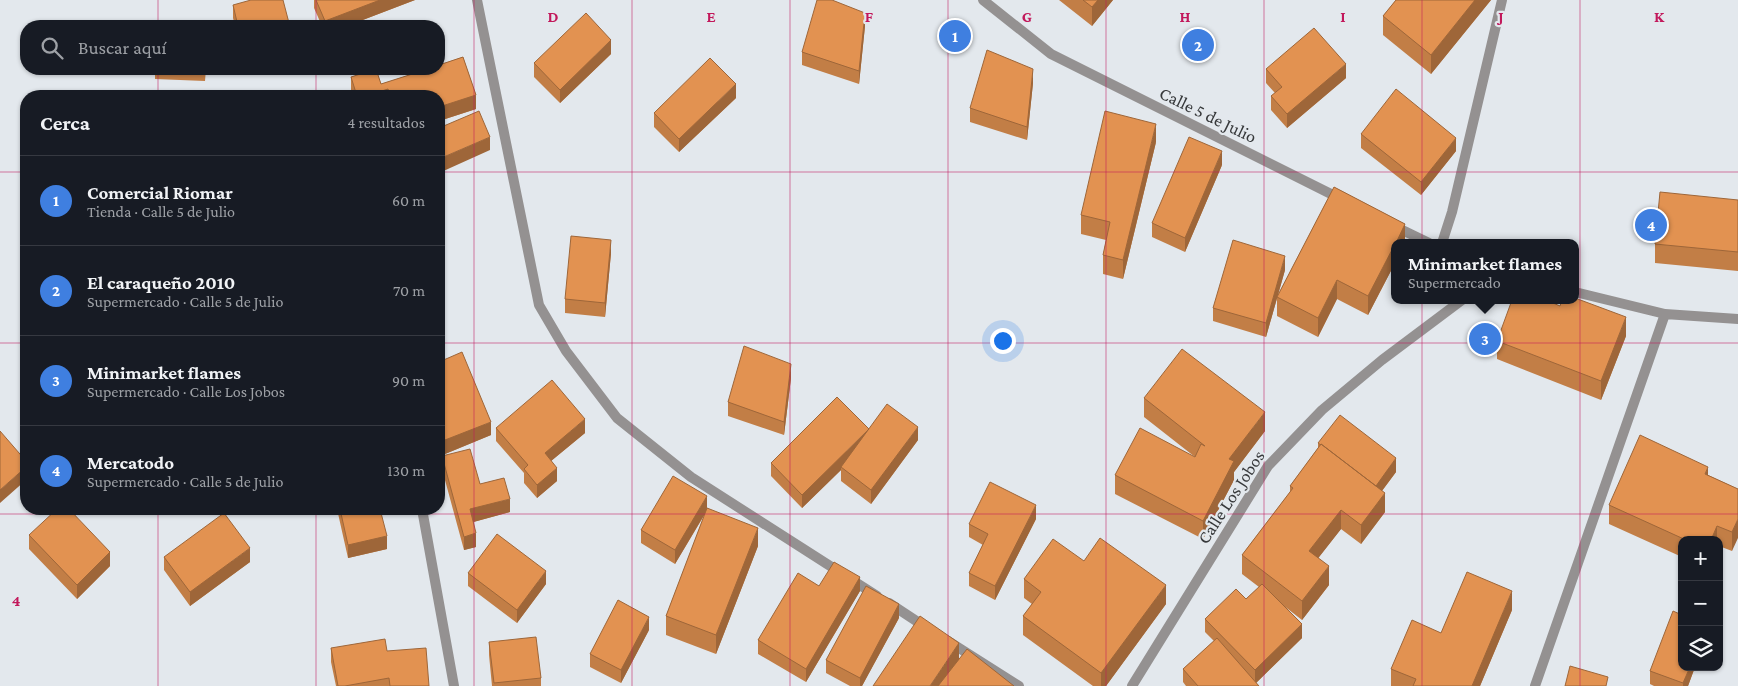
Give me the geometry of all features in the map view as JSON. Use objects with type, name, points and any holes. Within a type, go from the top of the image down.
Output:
[{"type":"street","points":[[477,0],[539,305],[566,351],[617,418],[691,477],[1018,686]]},
{"type":"street","name":"Calle 5 de Julio","points":[[983,0],[1051,54],[1350,203]]},
{"type":"street","points":[[1443,239],[1452,212],[1502,0]]},
{"type":"street","points":[[1385,221],[1421,239]]},
{"type":"street","points":[[1579,293],[1666,314],[1738,319]]},
{"type":"street","name":"Calle Los Jobos","points":[[1132,686],[1268,466],[1322,410],[1382,360],[1457,304]]},
{"type":"street","points":[[1535,686],[1666,314]]},
{"type":"street","points":[[423,515],[454,686]]},
{"type":"building","points":[[251,0],[283,0],[288,20],[237,20],[233,5]]},
{"type":"building","points":[[316,0],[380,0],[328,20],[325,20]]},
{"type":"building","points":[[817,0],[832,0],[865,13],[859,71],[802,52]]},
{"type":"building","points":[[1083,0],[1098,0],[1092,7]]},
{"type":"building","points":[[1396,0],[1475,0],[1431,55],[1383,16]]},
{"type":"building","points":[[586,13],[611,40],[560,90],[534,63]]},
{"type":"building","points":[[1314,28],[1346,64],[1287,114],[1271,96],[1282,87],[1266,69]]},
{"type":"building","points":[[987,50],[1033,69],[1027,127],[970,108]]},
{"type":"building","points":[[463,57],[476,95],[445,105],[445,90],[355,90],[351,77],[357,75],[378,75],[381,84],[409,75],[445,75],[445,63]]},
{"type":"building","points":[[710,58],[736,84],[679,139],[654,113]]},
{"type":"building","points":[[1396,89],[1456,138],[1421,182],[1361,134]]},
{"type":"building","points":[[479,111],[490,137],[445,156],[445,125]]},
{"type":"building","points":[[1105,111],[1156,124],[1123,260],[1103,255],[1110,222],[1081,215]]},
{"type":"building","points":[[1189,137],[1222,151],[1185,238],[1152,223]]},
{"type":"building","points":[[1334,187],[1405,224],[1398,239],[1391,239],[1391,252],[1368,296],[1337,280],[1318,318],[1277,297]]},
{"type":"building","points":[[1660,192],[1738,200],[1738,252],[1655,244]]},
{"type":"building","points":[[571,236],[611,240],[605,303],[565,299]]},
{"type":"building","points":[[1233,240],[1285,256],[1266,323],[1213,308]]},
{"type":"building","points":[[1579,299],[1626,317],[1601,381],[1497,341],[1511,304],[1555,304],[1560,306],[1561,304],[1579,304]]},
{"type":"building","points":[[744,346],[791,364],[784,422],[728,402]]},
{"type":"building","points":[[1182,349],[1265,412],[1229,459],[1234,461],[1203,521],[1115,475],[1140,428],[1195,457],[1201,444],[1205,446],[1144,398]]},
{"type":"building","points":[[462,352],[491,422],[445,440],[445,359]]},
{"type":"building","points":[[552,380],[585,419],[545,453],[557,468],[537,485],[524,469],[528,465],[496,428]]},
{"type":"building","points":[[837,397],[869,429],[802,495],[771,463]]},
{"type":"building","points":[[887,404],[918,427],[871,490],[841,467]]},
{"type":"building","points":[[1340,415],[1396,458],[1376,486],[1318,443]]},
{"type":"building","points":[[0,431],[20,454],[20,472],[0,490]]},
{"type":"building","points":[[1640,435],[1708,467],[1705,474],[1738,489],[1738,519],[1732,532],[1717,526],[1713,536],[1678,536],[1609,505]]},
{"type":"building","points":[[1321,444],[1385,493],[1361,525],[1341,510],[1309,551],[1329,566],[1302,601],[1242,555],[1293,488],[1290,486]]},
{"type":"building","points":[[470,449],[480,484],[504,478],[510,499],[470,509],[476,533],[464,537],[445,467],[445,455]]},
{"type":"building","points":[[673,476],[707,496],[675,550],[641,530]]},
{"type":"building","points":[[990,482],[1036,505],[995,586],[969,573],[988,534],[969,524]]},
{"type":"building","points":[[707,508],[758,528],[716,635],[666,616]]},
{"type":"building","points":[[51,515],[75,515],[110,552],[77,585],[29,535]]},
{"type":"building","points":[[221,515],[225,515],[250,548],[190,592],[164,557]]},
{"type":"building","points":[[341,515],[382,515],[387,536],[348,545]]},
{"type":"building","points":[[497,534],[546,571],[517,610],[468,573]]},
{"type":"building","points":[[1100,538],[1166,585],[1101,673],[1023,616],[1041,592],[1024,579],[1053,539],[1084,561]]},
{"type":"building","points":[[834,562],[860,577],[806,669],[758,640],[798,573],[819,586]]},
{"type":"building","points":[[1467,572],[1512,591],[1472,686],[1413,686],[1416,679],[1391,669],[1412,620],[1441,633]]},
{"type":"building","points":[[1262,584],[1302,624],[1255,670],[1205,619],[1236,589],[1246,599]]},
{"type":"building","points":[[866,586],[899,604],[860,678],[826,660]]},
{"type":"building","points":[[618,600],[649,617],[621,670],[590,654]]},
{"type":"building","points":[[1673,611],[1678,613],[1678,671],[1688,671],[1683,683],[1650,671]]},
{"type":"building","points":[[920,616],[959,643],[930,686],[873,686]]},
{"type":"building","points":[[536,637],[541,678],[494,683],[489,642]]},
{"type":"building","points":[[1217,638],[1259,686],[1198,686],[1183,669]]},
{"type":"building","points":[[385,639],[387,651],[426,648],[429,686],[390,686],[389,678],[338,686],[331,648]]},
{"type":"building","points":[[967,649],[1014,686],[938,686]]},
{"type":"building","points":[[1570,666],[1608,677],[1606,686],[1565,686]]},
{"type":"place","name":"Comercial Riomar","points":[[955,36]]},
{"type":"place","name":"El caraqueño 2010","points":[[1198,45]]},
{"type":"place","name":"Mercatodo","points":[[1651,225]]},
{"type":"place","name":"Minimarket flames","points":[[1485,339]]}]
